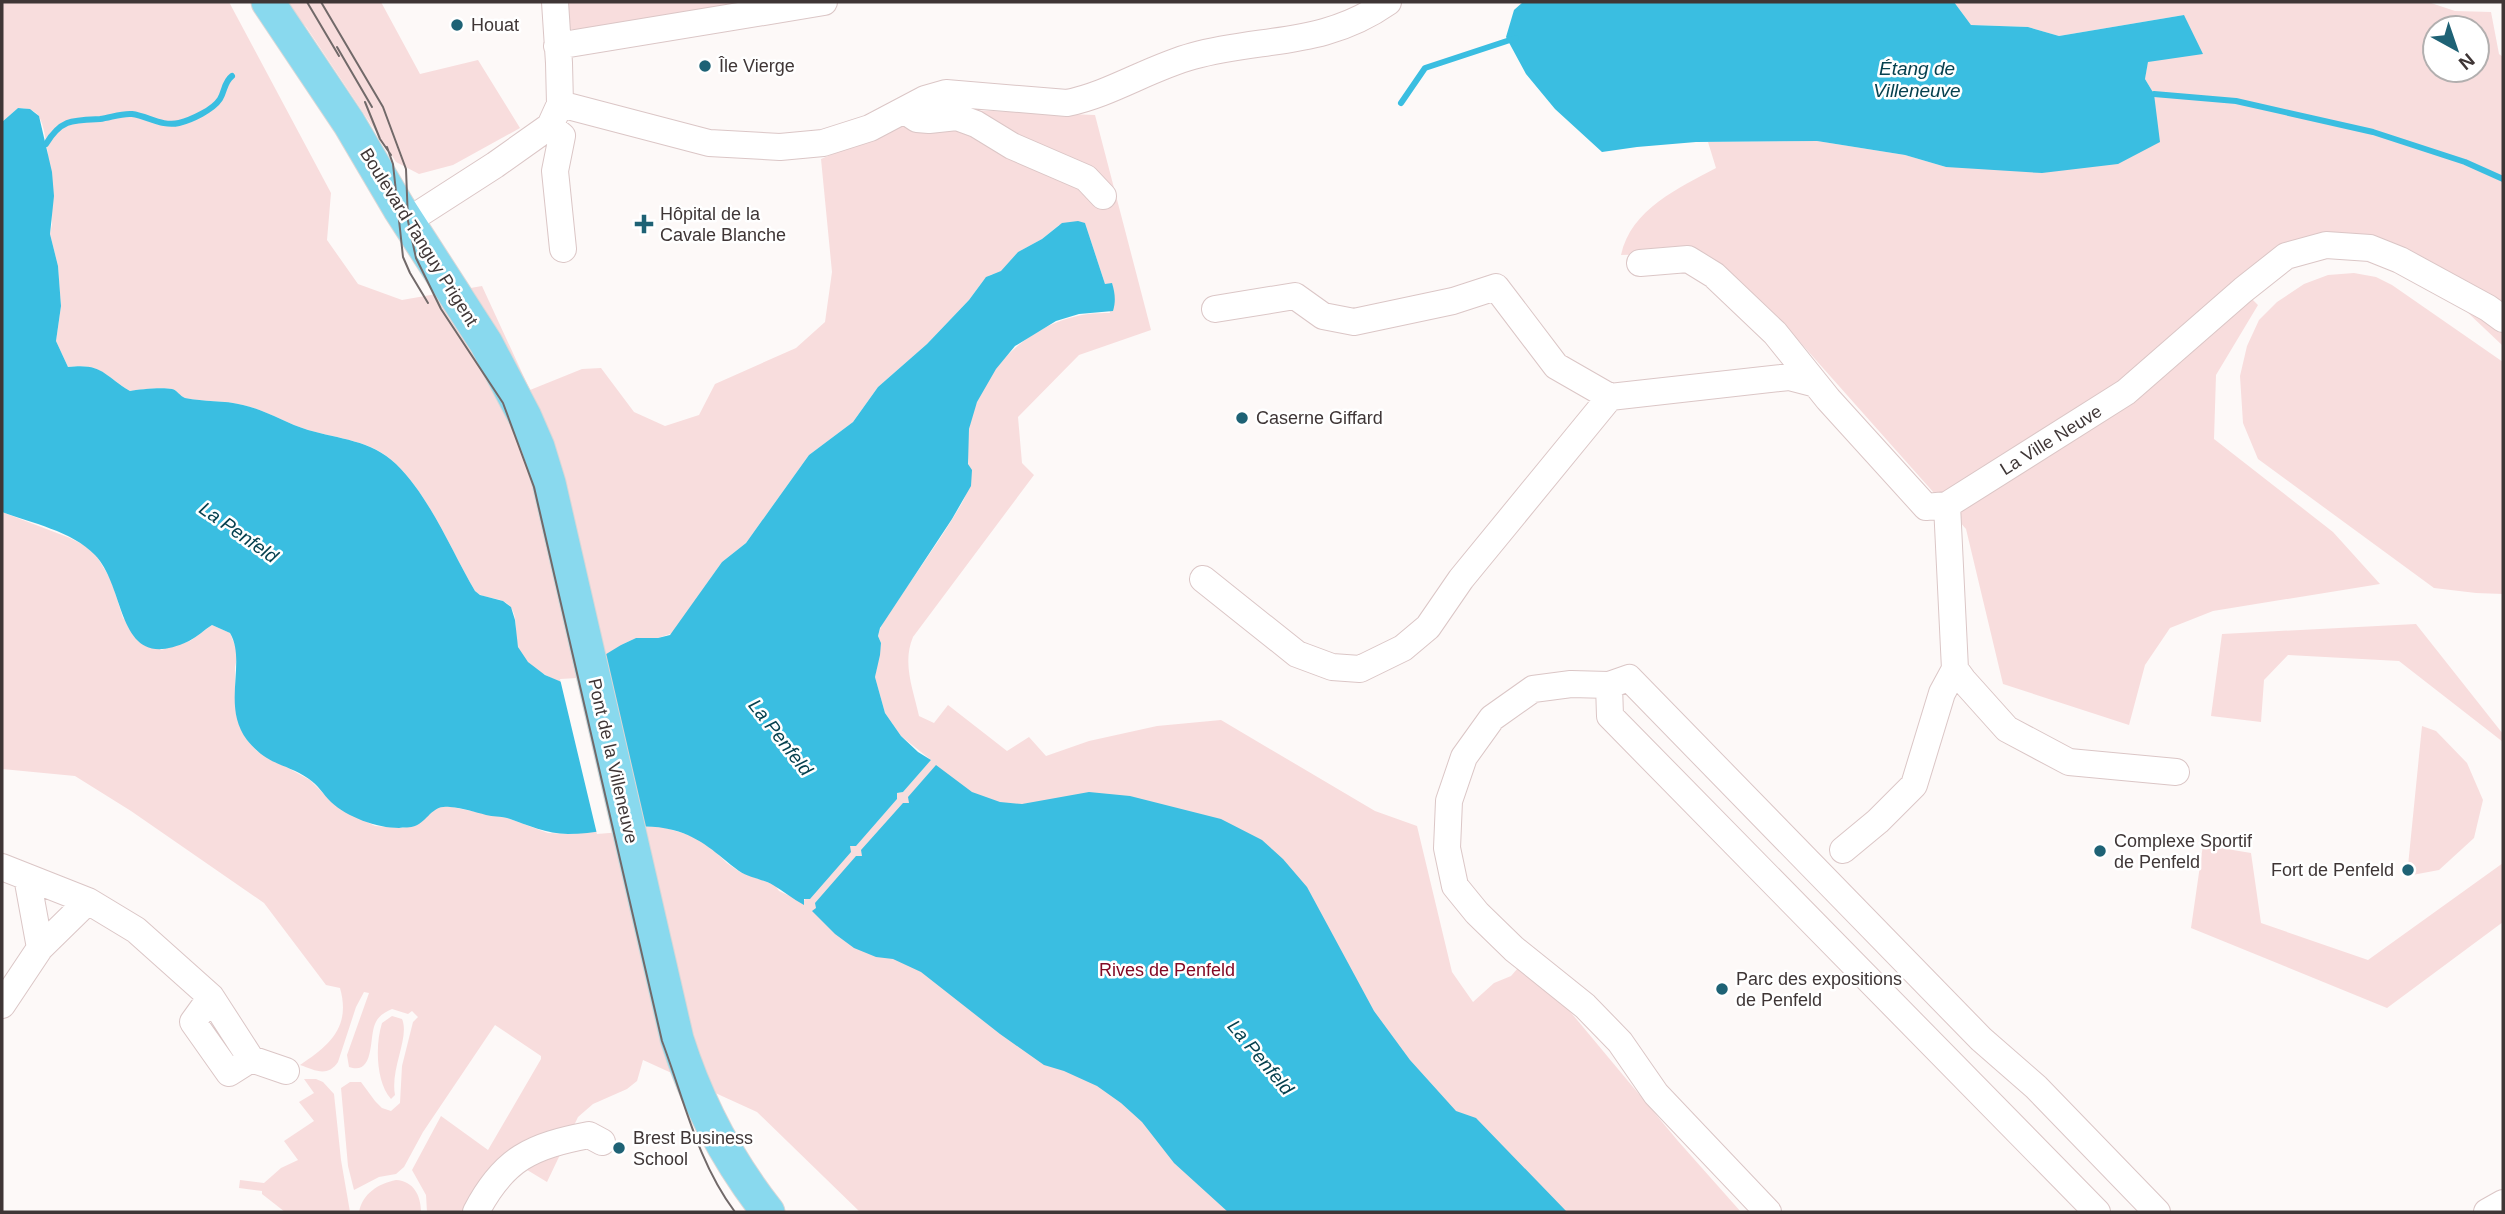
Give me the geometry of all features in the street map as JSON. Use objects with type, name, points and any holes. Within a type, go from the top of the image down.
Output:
[{"type":"main road","name":"Boulevard Tanguy Prigent","points":[[268,2],[349,124],[486,343],[534,437],[549,483]]},
{"type":"main road","name":"Pont de la Villeneuve","points":[[549,483],[677,1039],[687,1070],[717,1136],[737,1170],[768,1212]]},
{"type":"street","points":[[557,46],[824,2]]},
{"type":"street","points":[[555,115],[709,143],[780,148],[823,143],[870,128],[925,99],[946,93],[1066,103],[1086,99],[1192,56],[1312,36],[1348,26],[1388,2]]},
{"type":"street","points":[[555,5],[555,115],[562,136],[555,171],[563,249]]},
{"type":"street","points":[[905,111],[917,118],[929,120],[957,117],[976,124],[1012,146],[1086,178],[1103,196]]},
{"type":"street","points":[[408,221],[495,165],[555,115]]},
{"type":"street","name":"La Ville Neuve","points":[[1947,505],[2126,392],[2286,256],[2326,245],[2370,248],[2400,260],[2503,319]]},
{"type":"street","points":[[1640,264],[1688,259],[1714,275],[1775,333],[1816,384],[1926,507],[1947,505],[1955,669],[2007,729],[2069,762],[2176,772]]},
{"type":"street","points":[[1214,309],[1295,296],[1323,316],[1354,322],[1453,302],[1496,287],[1556,366],[1610,397],[1788,377],[1816,384]]},
{"type":"street","points":[[1203,579],[1297,654],[1332,667],[1360,669],[1403,648],[1428,627],[1461,579],[1610,397]]},
{"type":"street","points":[[1843,850],[1878,821],[1914,785],[1942,693],[1955,669]]},
{"type":"street","points":[[1768,1212],[1656,1094],[1620,1042],[1585,1006],[1514,949],[1477,913],[1455,886],[1447,848],[1449,801],[1464,757],[1492,718],[1533,689],[1570,684],[1609,685],[1629,678],[1972,1029],[2036,1087],[2157,1212]]},
{"type":"street","points":[[1609,685],[1610,716],[2097,1212]]},
{"type":"street","points":[[2,867],[88,901],[136,929],[211,998],[251,1059],[286,1071]]},
{"type":"street","points":[[26,877],[40,948]]},
{"type":"street","points":[[2,1005],[40,948],[88,901]]},
{"type":"street","points":[[476,1212],[502,1173],[519,1157],[545,1144],[589,1135],[602,1142]]},
{"type":"street","points":[[2487,1212],[2503,1203]]},
{"type":"green space","name":"Rives de Penfeld","points":[[2,2],[229,2],[331,193],[327,240],[358,284],[402,300],[482,286],[530,390],[582,369],[601,368],[634,412],[665,426],[699,415],[715,384],[796,348],[825,322],[832,272],[821,159],[934,111],[1095,115],[1151,330],[1079,355],[1018,417],[1022,463],[1034,475],[913,637],[908,666],[919,716],[934,723],[948,705],[1007,751],[1029,737],[1046,756],[1089,741],[1157,726],[1221,720],[1375,811],[1417,826],[1452,972],[1473,1002],[1494,983],[1511,976],[1518,968],[1568,1009],[1741,1212],[860,1212],[757,1112],[643,1060],[637,1081],[627,1089],[593,1104],[578,1117],[547,1182],[509,1159],[469,1212],[427,1212],[426,1195],[412,1170],[441,1116],[488,1150],[541,1059],[541,1056],[495,1025],[423,1132],[404,1167],[396,1174],[379,1177],[354,1190],[348,1166],[341,1088],[350,1082],[361,1082],[382,1108],[391,1111],[400,1103],[402,1066],[413,1022],[418,1017],[412,1011],[408,1014],[392,1009],[382,1015],[373,1030],[367,1061],[357,1068],[349,1067],[347,1055],[369,993],[364,992],[334,1067],[320,1071],[300,1065],[335,1034],[343,1014],[340,988],[326,985],[264,903],[131,811],[75,776],[2,769],[2,512],[70,538],[96,555],[111,580],[123,618],[161,650],[190,641],[212,625],[230,633],[238,653],[235,667],[235,707],[248,741],[257,751],[310,780],[335,805],[375,826],[415,826],[435,808],[447,806],[507,818],[548,833],[572,834],[629,826],[662,827],[706,843],[740,872],[775,885],[779,891],[803,902],[810,898],[850,852],[850,846],[856,845],[897,799],[897,793],[903,792],[931,760],[901,736],[885,713],[875,677],[881,643],[878,636],[881,626],[940,539],[966,494],[968,438],[973,412],[983,388],[1015,348],[1036,333],[1059,321],[1110,313],[1105,284],[1085,223],[1059,225],[1042,239],[1018,252],[1001,272],[990,275],[983,281],[969,300],[927,344],[878,387],[853,422],[809,455],[746,543],[722,562],[673,633],[658,638],[636,638],[621,645],[586,676],[564,683],[528,663],[519,650],[512,609],[501,600],[483,596],[475,591],[419,492],[387,456],[355,441],[308,430],[251,407],[185,398],[168,388],[130,391],[95,369],[68,367],[56,341],[61,306],[58,266],[50,234],[52,224],[49,167],[42,124],[34,111],[21,108],[2,122]]},
{"type":"green space","points":[[284,2],[381,2],[420,74],[478,60],[520,128],[453,165],[419,174],[396,162],[307,28]]},
{"type":"green space","points":[[562,2],[759,2],[574,30],[570,29]]},
{"type":"green space","points":[[1954,2],[2428,2],[2455,11],[2491,12],[2499,54],[2503,57],[2503,346],[2427,274],[2326,245],[2244,291],[2258,305],[2216,375],[2214,439],[2333,532],[2380,584],[2213,611],[2170,628],[2145,665],[2129,725],[2003,684],[1966,529],[1783,323],[1688,253],[1621,255],[1626,239],[1635,225],[1658,202],[1716,168],[1708,142],[1817,141],[1905,155],[1946,167],[2154,94],[2145,79],[2148,61],[2184,15],[2059,36],[2028,27],[1971,25]]},
{"type":"green space","points":[[2354,273],[2376,277],[2392,285],[2503,362],[2503,594],[2434,588],[2258,459],[2243,423],[2240,376],[2247,346],[2259,320],[2277,302],[2304,284],[2328,275]]},
{"type":"green space","points":[[2416,624],[2503,734],[2503,742],[2399,661],[2288,655],[2264,680],[2261,722],[2211,716],[2222,634]]},
{"type":"green space","points":[[2422,726],[2436,731],[2467,763],[2483,800],[2474,838],[2439,870],[2407,876]]},
{"type":"green space","points":[[2203,845],[2251,853],[2261,923],[2368,960],[2503,863],[2503,922],[2387,1008],[2191,928]]},
{"type":"green space","points":[[392,1016],[402,1019],[404,1035],[395,1075],[395,1095],[391,1099],[382,1083],[378,1042],[382,1023]]},
{"type":"green space","points":[[304,1079],[323,1082],[334,1094],[350,1212],[285,1212],[262,1194],[262,1191],[239,1188],[240,1180],[264,1183],[281,1168],[298,1160],[284,1141],[314,1121],[299,1102],[314,1093]]},
{"type":"green space","points":[[396,1180],[412,1186],[420,1200],[421,1212],[359,1212],[372,1190]]},
{"type":"water","name":"Étang de Villeneuve","points":[[1523,2],[1954,2],[1971,25],[2028,27],[2059,36],[2184,15],[2203,54],[2148,62],[2145,79],[2154,94],[2160,142],[2118,164],[2042,173],[1946,167],[1905,155],[1817,141],[1696,142],[1602,152],[1555,109],[1526,74],[1506,37],[1514,10]]},
{"type":"water","name":"La Penfeld","points":[[18,108],[30,109],[39,116],[52,172],[54,196],[50,234],[58,266],[61,306],[56,341],[68,367],[96,369],[130,391],[168,388],[185,398],[251,407],[308,430],[365,445],[386,456],[419,492],[475,591],[503,601],[511,607],[518,647],[528,662],[545,675],[564,683],[575,683],[603,656],[636,638],[670,635],[722,562],[746,543],[809,455],[853,422],[878,387],[927,344],[969,300],[986,277],[1001,271],[1018,252],[1042,239],[1062,223],[1085,223],[1105,284],[1112,283],[1115,297],[1113,311],[1079,314],[1056,321],[1015,346],[996,369],[977,402],[969,429],[968,464],[972,470],[971,486],[880,628],[880,655],[875,677],[885,713],[901,736],[931,760],[903,792],[897,793],[897,799],[856,846],[850,846],[851,852],[810,899],[804,899],[804,905],[773,885],[739,871],[701,842],[684,833],[646,826],[560,834],[504,817],[444,807],[435,810],[413,827],[381,826],[345,812],[309,779],[262,755],[247,740],[236,713],[236,657],[230,633],[212,625],[189,641],[165,649],[148,647],[135,638],[105,570],[95,555],[63,534],[2,512],[2,122]]},
{"type":"water","name":"Rives de Penfeld","points":[[936,765],[972,792],[1000,802],[1022,804],[1089,792],[1130,796],[1221,819],[1262,840],[1307,887],[1374,1011],[1410,1060],[1456,1111],[1476,1118],[1567,1212],[1228,1212],[1174,1163],[1142,1122],[1097,1086],[1044,1065],[921,972],[893,959],[876,957],[854,948],[812,911],[816,908],[815,903],[856,856],[862,856],[861,850],[903,803],[909,803],[908,797]]},
{"type":"pier","points":[[604,652],[646,830],[597,834],[560,679],[578,678]]},
{"type":"waterway","points":[[1401,103],[1425,68],[1516,38]]},
{"type":"waterway","points":[[46,144],[57,130],[68,122],[128,114],[167,124],[189,120],[217,103],[232,76]]},
{"type":"waterway","points":[[2154,94],[2236,101],[2373,132],[2465,162],[2503,179]]},
{"type":"tram line","points":[[307,2],[339,56]]},
{"type":"tram line","points":[[321,2],[383,107],[406,169],[408,221],[416,258],[441,309],[503,403],[534,487],[662,1041],[701,1151],[735,1212]]},
{"type":"tram line","points":[[337,47],[372,107]]},
{"type":"tram line","points":[[365,102],[380,139],[391,155]]},
{"type":"tram line","points":[[387,147],[393,164],[403,257],[428,303]]},
{"type":"place","name":"Houat","points":[[457,25]]},
{"type":"place","name":"Île Vierge","points":[[705,66]]},
{"type":"place","name":"Hôpital de la Cavale Blanche","points":[[644,224]]},
{"type":"place","name":"Caserne Giffard","points":[[1242,418]]},
{"type":"place","name":"Complexe Sportif de Penfeld","points":[[2100,851]]},
{"type":"place","name":"Fort de Penfeld","points":[[2408,870]]},
{"type":"place","name":"Parc des expositions de Penfeld","points":[[1722,989]]},
{"type":"place","name":"Brest Business School","points":[[619,1148]]}]
